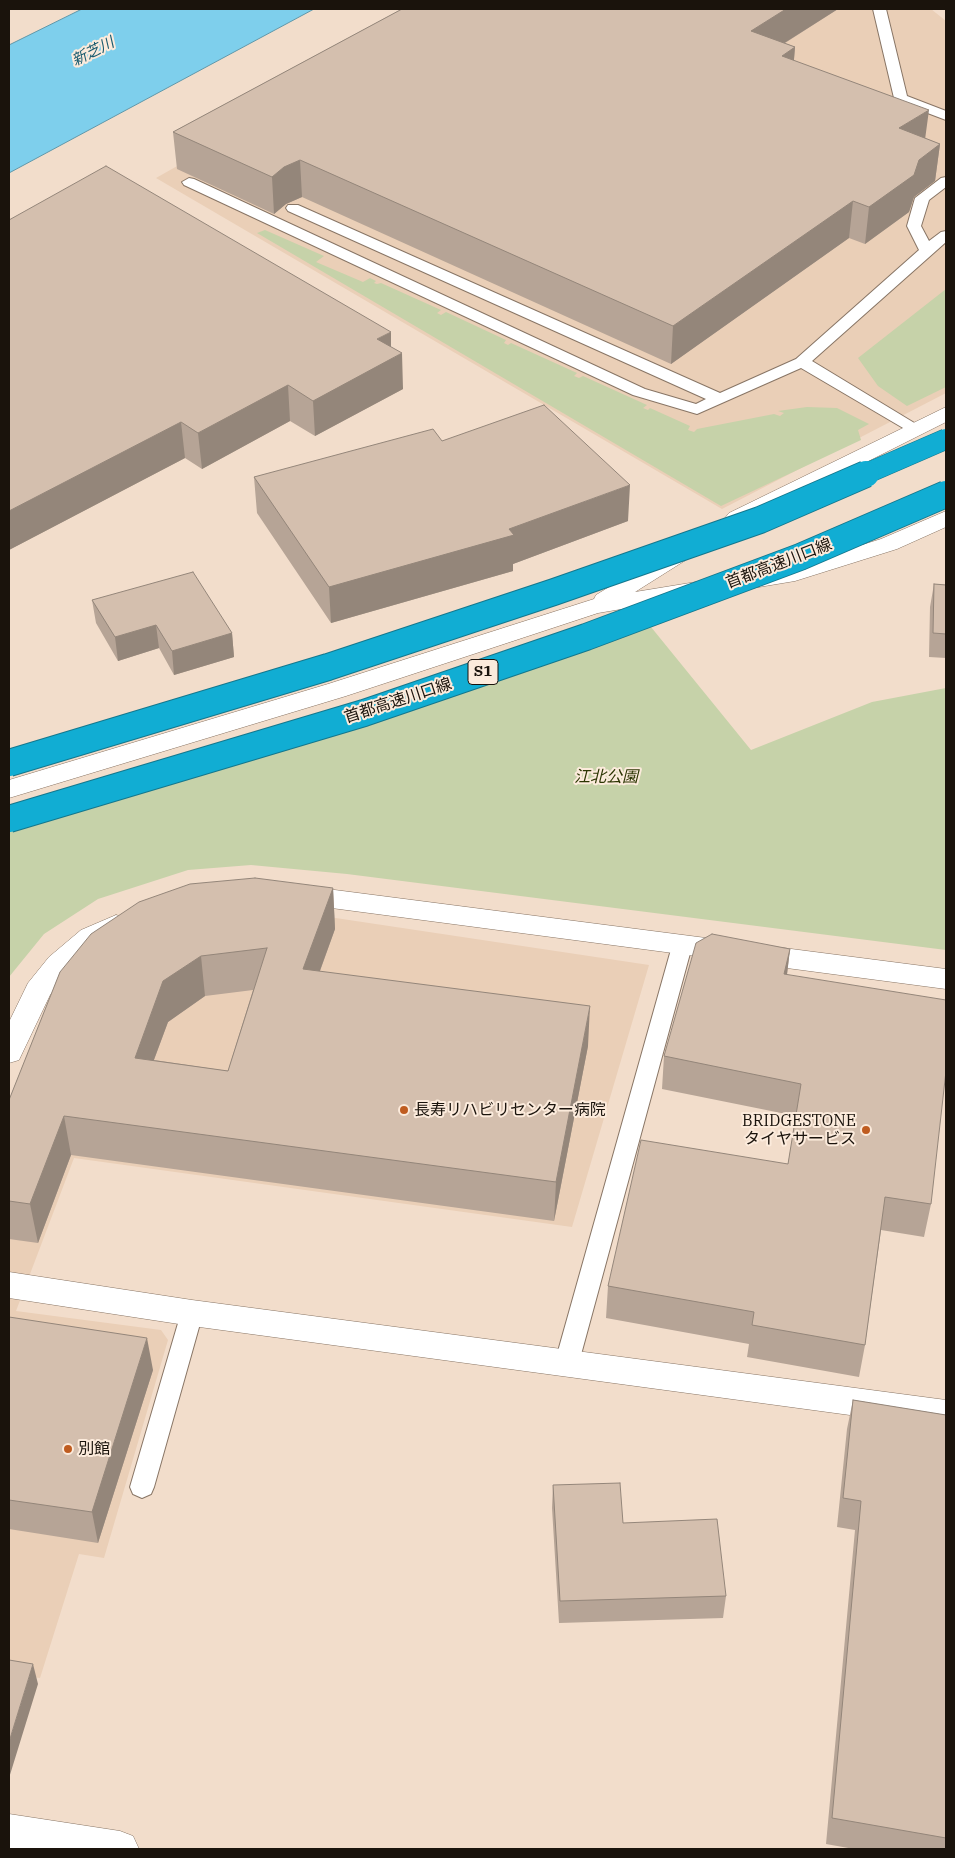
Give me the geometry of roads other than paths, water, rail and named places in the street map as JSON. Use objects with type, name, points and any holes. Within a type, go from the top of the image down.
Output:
[{"type":"highway","points":[[9,763],[328,667],[554,592],[760,520],[946,439]]},
{"type":"highway","name":"首都高速川口線","points":[[9,819],[364,713],[586,637],[800,557],[946,494]]},
{"type":"street","points":[[595,606],[743,514],[822,478],[946,414]]},
{"type":"street","points":[[9,788],[338,690],[595,606],[795,574],[889,544],[946,518]]},
{"type":"street","points":[[268,892],[946,979]]},
{"type":"street","points":[[9,1052],[38,990],[59,964],[90,937],[138,915]]},
{"type":"street","points":[[9,1286],[192,1313],[946,1414]]},
{"type":"street","points":[[9,1832],[120,1849]]},
{"type":"lane","points":[[879,9],[902,98],[946,116]]},
{"type":"lane","points":[[928,251],[914,226],[922,198],[946,181]]},
{"type":"lane","points":[[189,182],[639,392],[697,410],[802,362],[946,235]]},
{"type":"lane","points":[[293,208],[720,399]]},
{"type":"lane","points":[[802,362],[915,430]]},
{"type":"lane","points":[[567,1362],[682,946]]},
{"type":"lane","points":[[142,1488],[192,1313]]},
{"type":"water","name":"新芝川","points":[[82,9],[314,9],[9,173],[9,45]]},
{"type":"place","name":"長寿リハビリセンター病院","points":[[404,1110]]},
{"type":"place","name":"BRIDGESTONE タイヤサービス","points":[[866,1130]]},
{"type":"place","name":"別館","points":[[68,1449]]},
{"type":"park label","name":"江北公園","points":[[606,777]]}]
